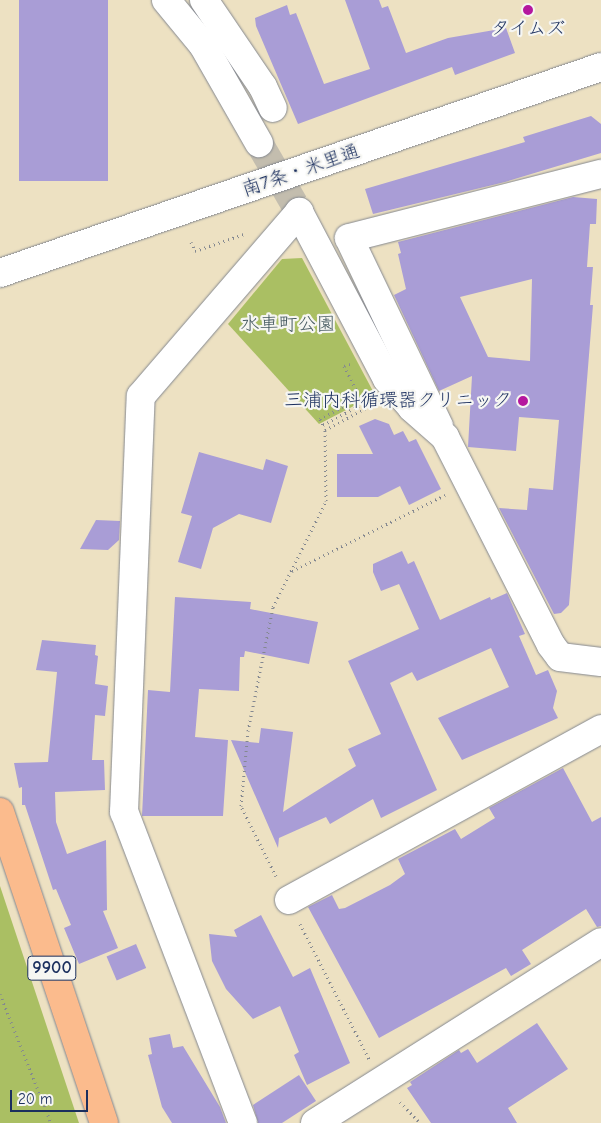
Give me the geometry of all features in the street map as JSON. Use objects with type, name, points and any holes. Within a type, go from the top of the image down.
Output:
[{"type":"main road","name":"9900","points":[[0,812],[104,1123]]},
{"type":"street","points":[[166,0],[203,45],[259,143]]},
{"type":"street","points":[[209,1],[263,87],[273,108]]},
{"type":"street","name":"南7条・米里通","points":[[0,273],[601,67]]},
{"type":"street","points":[[601,174],[349,238],[445,437],[551,646],[560,657],[601,662]]},
{"type":"street","points":[[243,1123],[124,812],[141,396],[299,212],[395,391],[445,437]]},
{"type":"street","points":[[289,900],[601,729]]},
{"type":"street","points":[[315,1123],[601,942]]},
{"type":"path","points":[[191,242],[194,251],[250,232]]},
{"type":"path","points":[[349,364],[344,366],[360,397],[320,419],[323,425],[369,400]]},
{"type":"path","points":[[380,1082],[241,806],[248,731],[274,607],[326,501],[325,430],[395,391]]},
{"type":"path","points":[[291,571],[469,484]]},
{"type":"path","points":[[0,994],[51,1123]]},
{"type":"green space","name":"水車町公園","points":[[302,258],[375,395],[319,424],[228,324],[282,259]]},
{"type":"green space","points":[[0,886],[79,1123],[0,1123]]},
{"type":"building","points":[[19,0],[108,0],[108,181],[19,181]]},
{"type":"building","points":[[345,0],[379,0],[382,8],[388,6],[406,53],[448,38],[506,28],[515,53],[455,75],[452,67],[298,124],[256,26],[255,18],[287,5],[290,15],[296,13],[324,84],[370,69]]},
{"type":"building","points":[[591,116],[601,124],[601,153],[505,182],[373,214],[365,189],[525,142],[523,137]]},
{"type":"building","points":[[573,197],[597,199],[596,224],[590,224],[587,267],[593,267],[590,305],[593,305],[569,605],[561,613],[554,614],[499,508],[527,510],[529,488],[553,490],[559,420],[519,417],[516,451],[468,447],[472,376],[439,391],[394,295],[406,289],[398,254],[401,253],[398,242]],"holes":[[[532,279],[530,361],[488,357],[460,297]]]},
{"type":"building","points":[[375,419],[389,424],[394,435],[403,431],[409,442],[416,439],[441,489],[409,505],[400,486],[378,497],[337,497],[337,454],[373,454],[359,426]]},
{"type":"building","points":[[199,452],[263,470],[266,459],[288,466],[271,523],[239,514],[213,528],[201,569],[178,562],[192,516],[181,513]]},
{"type":"building","points":[[96,520],[120,521],[119,540],[108,550],[80,549]]},
{"type":"building","points":[[402,551],[408,564],[414,561],[440,620],[490,597],[491,600],[507,593],[525,634],[519,636],[536,675],[548,670],[557,691],[553,708],[558,718],[462,760],[438,718],[509,687],[491,648],[417,681],[412,672],[390,683],[437,790],[381,818],[373,799],[330,824],[326,817],[279,838],[278,848],[231,740],[259,743],[261,728],[293,732],[283,812],[356,766],[348,749],[381,734],[348,661],[419,629],[399,584],[381,591],[373,572],[373,564]]},
{"type":"building","points":[[175,597],[251,602],[250,609],[318,622],[309,664],[245,651],[244,657],[240,657],[239,691],[199,689],[195,737],[228,740],[223,816],[142,816],[148,690],[170,692]]},
{"type":"building","points":[[42,640],[96,645],[95,655],[98,656],[95,684],[108,686],[105,716],[95,715],[92,760],[104,760],[105,790],[55,792],[56,822],[67,854],[106,840],[107,910],[103,911],[118,948],[79,964],[64,928],[71,925],[56,889],[53,890],[25,805],[22,805],[22,787],[19,788],[14,763],[48,762],[57,672],[36,670]]},
{"type":"building","points":[[563,768],[592,822],[601,817],[601,926],[597,927],[586,909],[522,950],[531,964],[511,976],[506,968],[379,1038],[308,907],[332,895],[339,909],[345,908],[390,885],[405,874],[398,859],[455,829],[461,839],[495,818],[489,808]]},
{"type":"building","points":[[261,915],[293,977],[310,968],[350,1063],[307,1085],[294,1055],[299,1052],[280,1006],[253,1019],[226,989],[212,961],[209,934],[237,937],[234,930]]},
{"type":"building","points":[[136,944],[146,968],[117,980],[107,957]]},
{"type":"building","points":[[537,1023],[568,1069],[508,1108],[517,1123],[431,1123],[407,1088],[412,1085],[410,1082],[459,1050],[461,1053],[468,1049],[477,1063]]},
{"type":"building","points":[[170,1034],[173,1048],[183,1046],[220,1107],[226,1123],[172,1123],[162,1107],[148,1055],[152,1054],[149,1038]]},
{"type":"building","points":[[299,1075],[316,1101],[282,1123],[258,1123],[253,1105]]},
{"type":"tunnel","points":[[259,143],[299,212]]},
{"type":"place","name":"タイムズ","points":[[528,10]]},
{"type":"place","name":"三浦内科循環器クリニック","points":[[523,401]]}]
